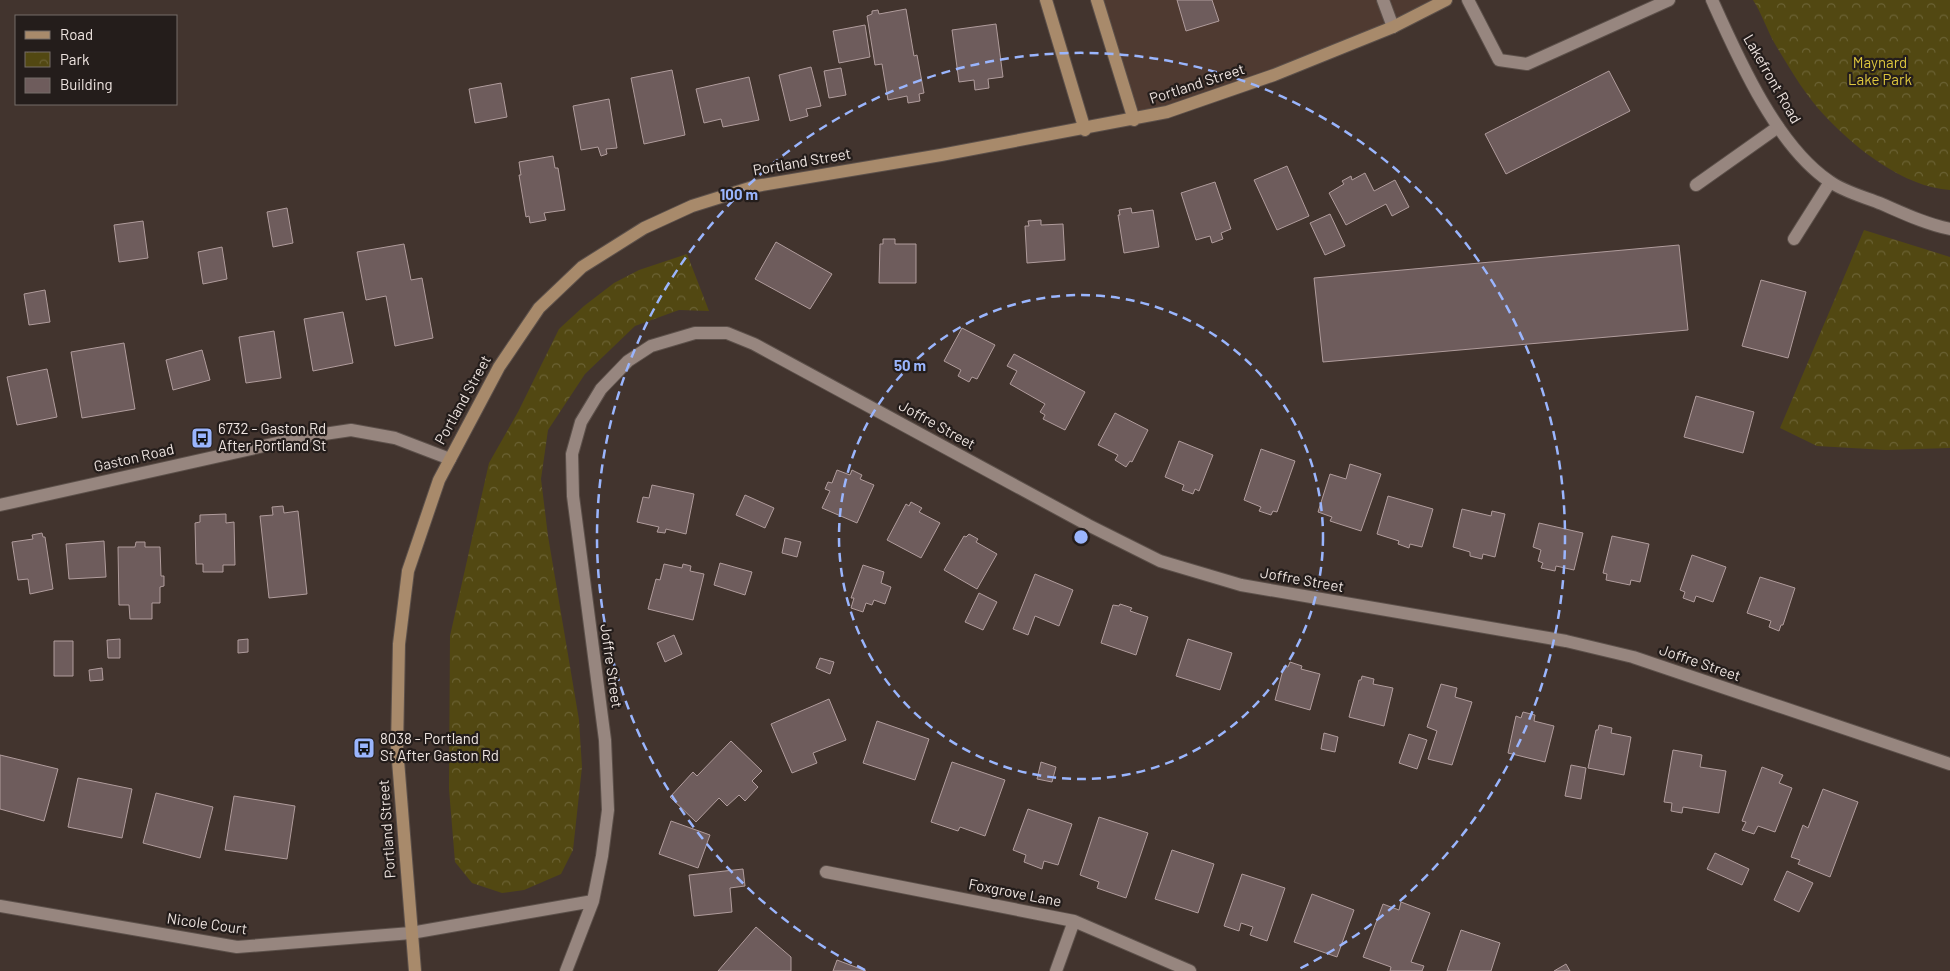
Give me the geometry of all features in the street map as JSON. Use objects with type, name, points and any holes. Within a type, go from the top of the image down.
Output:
[{"type":"main road","points":[[1046,0],[1085,130]]},
{"type":"main road","points":[[1097,0],[1134,120]]},
{"type":"main road","name":"Portland Street","points":[[415,971],[397,748],[399,644],[408,571],[438,480],[499,367],[539,308],[582,267],[644,228],[692,206],[756,186],[1085,130],[1181,108],[1393,28],[1446,0]]},
{"type":"street","points":[[1383,0],[1393,28]]},
{"type":"street","points":[[1468,0],[1499,60],[1527,64],[1669,0]]},
{"type":"street","name":"Lakefront Road","points":[[1712,0],[1732,43],[1778,127],[1805,159],[1830,182],[1927,224],[1950,229]]},
{"type":"street","points":[[1696,186],[1778,127]]},
{"type":"street","points":[[1794,239],[1830,182]]},
{"type":"street","name":"Joffre Street","points":[[566,971],[593,901],[602,856],[608,810],[605,740],[575,515],[572,454],[581,422],[601,389],[628,361],[651,346],[695,333],[727,333],[754,344],[1088,525],[1160,561],[1241,585],[1566,641],[1633,657],[1950,764]]},
{"type":"street","name":"Gaston Road","points":[[0,505],[304,437],[351,430],[395,438],[450,459]]},
{"type":"street","name":"Foxgrove Lane","points":[[826,872],[1074,922],[1190,971]]},
{"type":"street","points":[[411,932],[593,901]]},
{"type":"street","name":"Nicole Court","points":[[0,906],[237,947],[411,932]]},
{"type":"street","points":[[1056,971],[1074,922]]},
{"type":"shaded area","points":[[1096,0],[1441,0],[1386,29],[1134,120]]},
{"type":"green space","name":"Maynard Lake Park","points":[[1753,0],[1950,0],[1950,190],[1915,182],[1898,174],[1866,153],[1837,129],[1798,82],[1775,44]]},
{"type":"green space","points":[[1864,230],[1950,257],[1950,448],[1886,450],[1817,446],[1780,428]]},
{"type":"green space","points":[[687,254],[709,311],[679,310],[635,326],[585,374],[548,430],[541,479],[548,536],[579,720],[582,767],[573,850],[561,874],[524,890],[502,893],[472,883],[455,862],[449,789],[450,636],[489,463],[518,412],[559,329],[584,306],[614,283],[639,270]]},
{"type":"building","points":[[1177,0],[1212,0],[1219,21],[1186,31]]},
{"type":"building","points":[[906,9],[914,56],[917,55],[924,93],[919,94],[920,101],[908,103],[907,96],[888,100],[882,64],[875,65],[867,16],[872,14],[872,11],[878,10],[879,14]]},
{"type":"building","points":[[996,24],[1003,77],[988,79],[989,88],[975,90],[974,80],[959,82],[952,30]]},
{"type":"building","points":[[865,25],[870,57],[839,63],[833,31]]},
{"type":"building","points":[[811,67],[821,106],[806,109],[808,116],[790,121],[779,75]]},
{"type":"building","points":[[841,68],[846,95],[829,98],[824,71]]},
{"type":"building","points":[[672,70],[685,135],[644,144],[631,78]]},
{"type":"building","points":[[1609,71],[1630,111],[1506,174],[1485,134]]},
{"type":"building","points":[[749,77],[759,120],[723,127],[721,119],[704,123],[696,89]]},
{"type":"building","points":[[501,83],[507,117],[475,123],[469,89]]},
{"type":"building","points":[[609,99],[617,148],[606,149],[607,154],[601,156],[598,147],[581,150],[573,106]]},
{"type":"building","points":[[553,156],[555,168],[558,168],[565,210],[544,213],[546,220],[530,223],[529,216],[526,217],[519,175],[521,175],[519,162]]},
{"type":"building","points":[[1287,166],[1309,216],[1277,230],[1254,180]]},
{"type":"building","points":[[1365,173],[1374,191],[1395,180],[1409,207],[1392,216],[1386,204],[1346,225],[1329,193],[1344,184],[1342,181],[1351,176],[1352,180]]},
{"type":"building","points":[[1215,182],[1231,229],[1221,233],[1223,239],[1212,243],[1210,236],[1196,240],[1181,193]]},
{"type":"building","points":[[287,208],[293,243],[273,247],[267,212]]},
{"type":"building","points":[[1131,208],[1132,213],[1153,210],[1159,247],[1124,253],[1118,215],[1120,215],[1119,210]]},
{"type":"building","points":[[1330,214],[1345,246],[1325,255],[1310,223]]},
{"type":"building","points":[[1041,220],[1041,225],[1063,224],[1065,260],[1027,263],[1025,226],[1029,226],[1028,221]]},
{"type":"building","points":[[143,221],[148,258],[119,262],[114,225]]},
{"type":"building","points":[[883,239],[895,239],[895,244],[916,244],[916,283],[879,283],[880,244],[883,244]]},
{"type":"building","points":[[776,242],[832,274],[810,309],[755,279]]},
{"type":"building","points":[[404,244],[411,280],[422,278],[433,338],[395,346],[386,296],[366,300],[357,252]]},
{"type":"building","points":[[1679,245],[1688,330],[1323,362],[1314,278]]},
{"type":"building","points":[[222,247],[227,279],[203,284],[198,252]]},
{"type":"building","points":[[1761,280],[1806,292],[1788,358],[1742,346]]},
{"type":"building","points":[[45,290],[50,322],[29,325],[24,294]]},
{"type":"building","points":[[343,312],[353,363],[313,371],[304,319]]},
{"type":"building","points":[[962,328],[995,345],[977,379],[972,377],[969,382],[958,376],[961,370],[944,361]]},
{"type":"building","points":[[274,331],[281,378],[246,383],[239,337]]},
{"type":"building","points":[[124,343],[135,409],[82,418],[71,352]]},
{"type":"building","points":[[202,350],[210,380],[173,390],[166,360]]},
{"type":"building","points":[[1014,354],[1085,392],[1065,430],[1043,419],[1045,415],[1040,412],[1045,404],[1010,384],[1017,371],[1007,366]]},
{"type":"building","points":[[47,369],[57,417],[17,425],[7,377]]},
{"type":"building","points":[[1696,396],[1754,412],[1743,453],[1684,437]]},
{"type":"building","points":[[1115,413],[1148,430],[1132,462],[1130,461],[1126,467],[1115,460],[1118,455],[1098,445]]},
{"type":"building","points":[[1179,441],[1213,455],[1199,491],[1195,489],[1193,494],[1182,490],[1184,485],[1165,477]]},
{"type":"building","points":[[1261,449],[1295,461],[1277,512],[1273,511],[1271,515],[1259,511],[1261,507],[1244,500]]},
{"type":"building","points":[[1350,464],[1381,474],[1361,531],[1330,521],[1332,517],[1318,512],[1330,474],[1346,479]]},
{"type":"building","points":[[837,470],[850,475],[852,470],[862,475],[860,479],[874,485],[857,523],[822,508],[830,491],[825,489],[828,482],[832,483]]},
{"type":"building","points":[[652,485],[694,494],[686,534],[666,529],[665,533],[657,532],[659,527],[637,522],[643,497],[649,498]]},
{"type":"building","points":[[745,495],[774,508],[765,528],[736,515]]},
{"type":"building","points":[[1388,496],[1433,509],[1422,547],[1410,544],[1409,548],[1398,544],[1399,541],[1377,534]]},
{"type":"building","points":[[911,502],[922,508],[919,512],[940,523],[921,558],[887,540],[906,504],[909,506]]},
{"type":"building","points":[[283,506],[284,513],[298,511],[307,594],[269,598],[260,516],[273,515],[272,507]]},
{"type":"building","points":[[1462,509],[1491,516],[1492,511],[1505,514],[1495,557],[1483,554],[1482,559],[1470,556],[1470,552],[1453,547]]},
{"type":"building","points":[[226,514],[226,523],[234,522],[235,565],[223,565],[223,572],[203,572],[203,564],[196,564],[195,523],[200,522],[200,515]]},
{"type":"building","points":[[1539,523],[1583,533],[1574,570],[1556,566],[1555,571],[1541,568],[1543,563],[1538,561],[1541,550],[1533,547]]},
{"type":"building","points":[[42,533],[43,537],[45,537],[53,589],[30,594],[28,579],[18,580],[12,542],[33,539],[32,535]]},
{"type":"building","points":[[969,534],[978,539],[976,542],[997,554],[977,589],[944,570],[964,536],[966,537]]},
{"type":"building","points":[[1612,536],[1649,544],[1640,582],[1631,580],[1630,585],[1606,580],[1607,574],[1603,573]]},
{"type":"building","points":[[785,538],[801,542],[797,557],[782,553]]},
{"type":"building","points":[[104,541],[106,577],[69,579],[66,544]]},
{"type":"building","points":[[136,542],[145,542],[145,547],[160,547],[161,576],[164,576],[164,586],[160,587],[160,603],[152,603],[152,619],[130,619],[129,605],[119,605],[118,547],[135,547]]},
{"type":"building","points":[[1692,555],[1726,567],[1713,602],[1696,596],[1694,602],[1683,598],[1685,592],[1680,590]]},
{"type":"building","points":[[720,563],[752,572],[745,595],[714,585]]},
{"type":"building","points":[[664,564],[682,568],[683,564],[691,566],[690,571],[704,574],[693,620],[648,609],[656,579],[660,580]]},
{"type":"building","points":[[863,565],[884,572],[881,583],[891,587],[885,604],[874,600],[872,605],[866,603],[863,612],[851,608],[854,598],[851,598]]},
{"type":"building","points":[[1035,574],[1073,590],[1059,626],[1035,616],[1028,635],[1013,629]]},
{"type":"building","points":[[1760,577],[1795,588],[1783,625],[1781,625],[1779,631],[1769,627],[1771,621],[1747,613]]},
{"type":"building","points":[[979,593],[997,602],[983,630],[965,622]]},
{"type":"building","points":[[1120,604],[1132,608],[1130,611],[1148,617],[1136,655],[1101,643],[1113,605],[1119,606]]},
{"type":"building","points":[[674,635],[682,654],[665,662],[657,643]]},
{"type":"building","points":[[120,639],[120,658],[108,658],[107,640]]},
{"type":"building","points":[[248,639],[248,652],[238,653],[238,640]]},
{"type":"building","points":[[1188,639],[1232,653],[1220,690],[1176,676]]},
{"type":"building","points":[[54,641],[73,641],[73,676],[54,676]]},
{"type":"building","points":[[820,658],[834,662],[830,674],[816,668]]},
{"type":"building","points":[[1290,662],[1302,666],[1301,669],[1320,674],[1310,710],[1275,700],[1284,666],[1288,667]]},
{"type":"building","points":[[102,668],[103,680],[90,681],[89,670]]},
{"type":"building","points":[[1362,676],[1374,679],[1373,684],[1393,688],[1384,726],[1349,717],[1359,680],[1361,680]]},
{"type":"building","points":[[1441,684],[1457,688],[1455,697],[1472,702],[1452,765],[1428,759],[1437,731],[1427,727]]},
{"type":"building","points":[[829,699],[846,740],[813,753],[817,763],[792,773],[771,724]]},
{"type":"building","points":[[1523,712],[1535,715],[1534,721],[1554,726],[1545,762],[1508,753],[1516,716],[1521,718]]},
{"type":"building","points":[[877,721],[929,739],[915,780],[863,763]]},
{"type":"building","points":[[1599,725],[1612,728],[1611,733],[1631,737],[1624,775],[1588,768],[1596,730],[1598,730]]},
{"type":"building","points":[[1324,733],[1338,737],[1335,752],[1321,749]]},
{"type":"building","points":[[1409,734],[1427,740],[1417,769],[1399,763]]},
{"type":"building","points":[[731,741],[762,771],[752,781],[758,787],[745,801],[739,795],[727,806],[719,798],[696,822],[670,797],[693,772],[697,776]]},
{"type":"building","points":[[1673,750],[1702,755],[1700,767],[1726,771],[1719,813],[1683,807],[1682,813],[1671,811],[1672,803],[1664,802]]},
{"type":"building","points":[[0,755],[58,769],[44,821],[0,809]]},
{"type":"building","points":[[952,762],[1005,780],[985,836],[960,827],[958,831],[931,822]]},
{"type":"building","points":[[1041,762],[1056,767],[1052,782],[1037,779]]},
{"type":"building","points":[[1571,765],[1586,768],[1581,799],[1565,796]]},
{"type":"building","points":[[1762,767],[1783,775],[1779,783],[1792,788],[1775,832],[1758,826],[1754,834],[1742,830],[1746,822],[1742,821]]},
{"type":"building","points":[[78,778],[132,789],[122,838],[68,827]]},
{"type":"building","points":[[1823,789],[1858,802],[1830,877],[1798,864],[1800,860],[1791,857],[1803,825],[1808,828]]},
{"type":"building","points":[[156,793],[213,807],[200,858],[143,843]]},
{"type":"building","points":[[234,796],[295,806],[287,859],[225,850]]},
{"type":"building","points":[[1028,809],[1072,824],[1058,865],[1044,861],[1042,869],[1024,862],[1026,855],[1013,850]]},
{"type":"building","points":[[1099,817],[1148,833],[1126,898],[1097,888],[1099,882],[1080,875]]},
{"type":"building","points":[[671,821],[710,835],[698,868],[659,854]]},
{"type":"building","points":[[1172,850],[1214,864],[1198,913],[1155,899]]},
{"type":"building","points":[[1715,853],[1749,869],[1742,885],[1707,869]]},
{"type":"building","points":[[743,869],[745,886],[730,888],[732,912],[694,916],[689,875]]},
{"type":"building","points":[[1787,871],[1813,883],[1799,912],[1774,900]]},
{"type":"building","points":[[1242,874],[1285,888],[1267,941],[1250,935],[1253,927],[1241,923],[1239,931],[1224,926]]},
{"type":"building","points":[[1312,894],[1354,910],[1337,957],[1294,942]]},
{"type":"building","points":[[1401,902],[1430,913],[1411,962],[1424,966],[1422,971],[1390,971],[1391,967],[1363,957],[1383,904],[1399,910]]},
{"type":"building","points":[[756,927],[791,957],[791,971],[718,971]]},
{"type":"building","points":[[1461,930],[1500,943],[1491,971],[1447,971]]},
{"type":"building","points":[[837,960],[866,971],[833,971]]},
{"type":"building","points":[[1566,964],[1570,971],[1554,971]]},
{"type":"place","name":"6732 - Gaston Rd After Portland St","points":[[202,438]]},
{"type":"place","name":"8038 - Portland St After Gaston Rd","points":[[364,748]]}]
